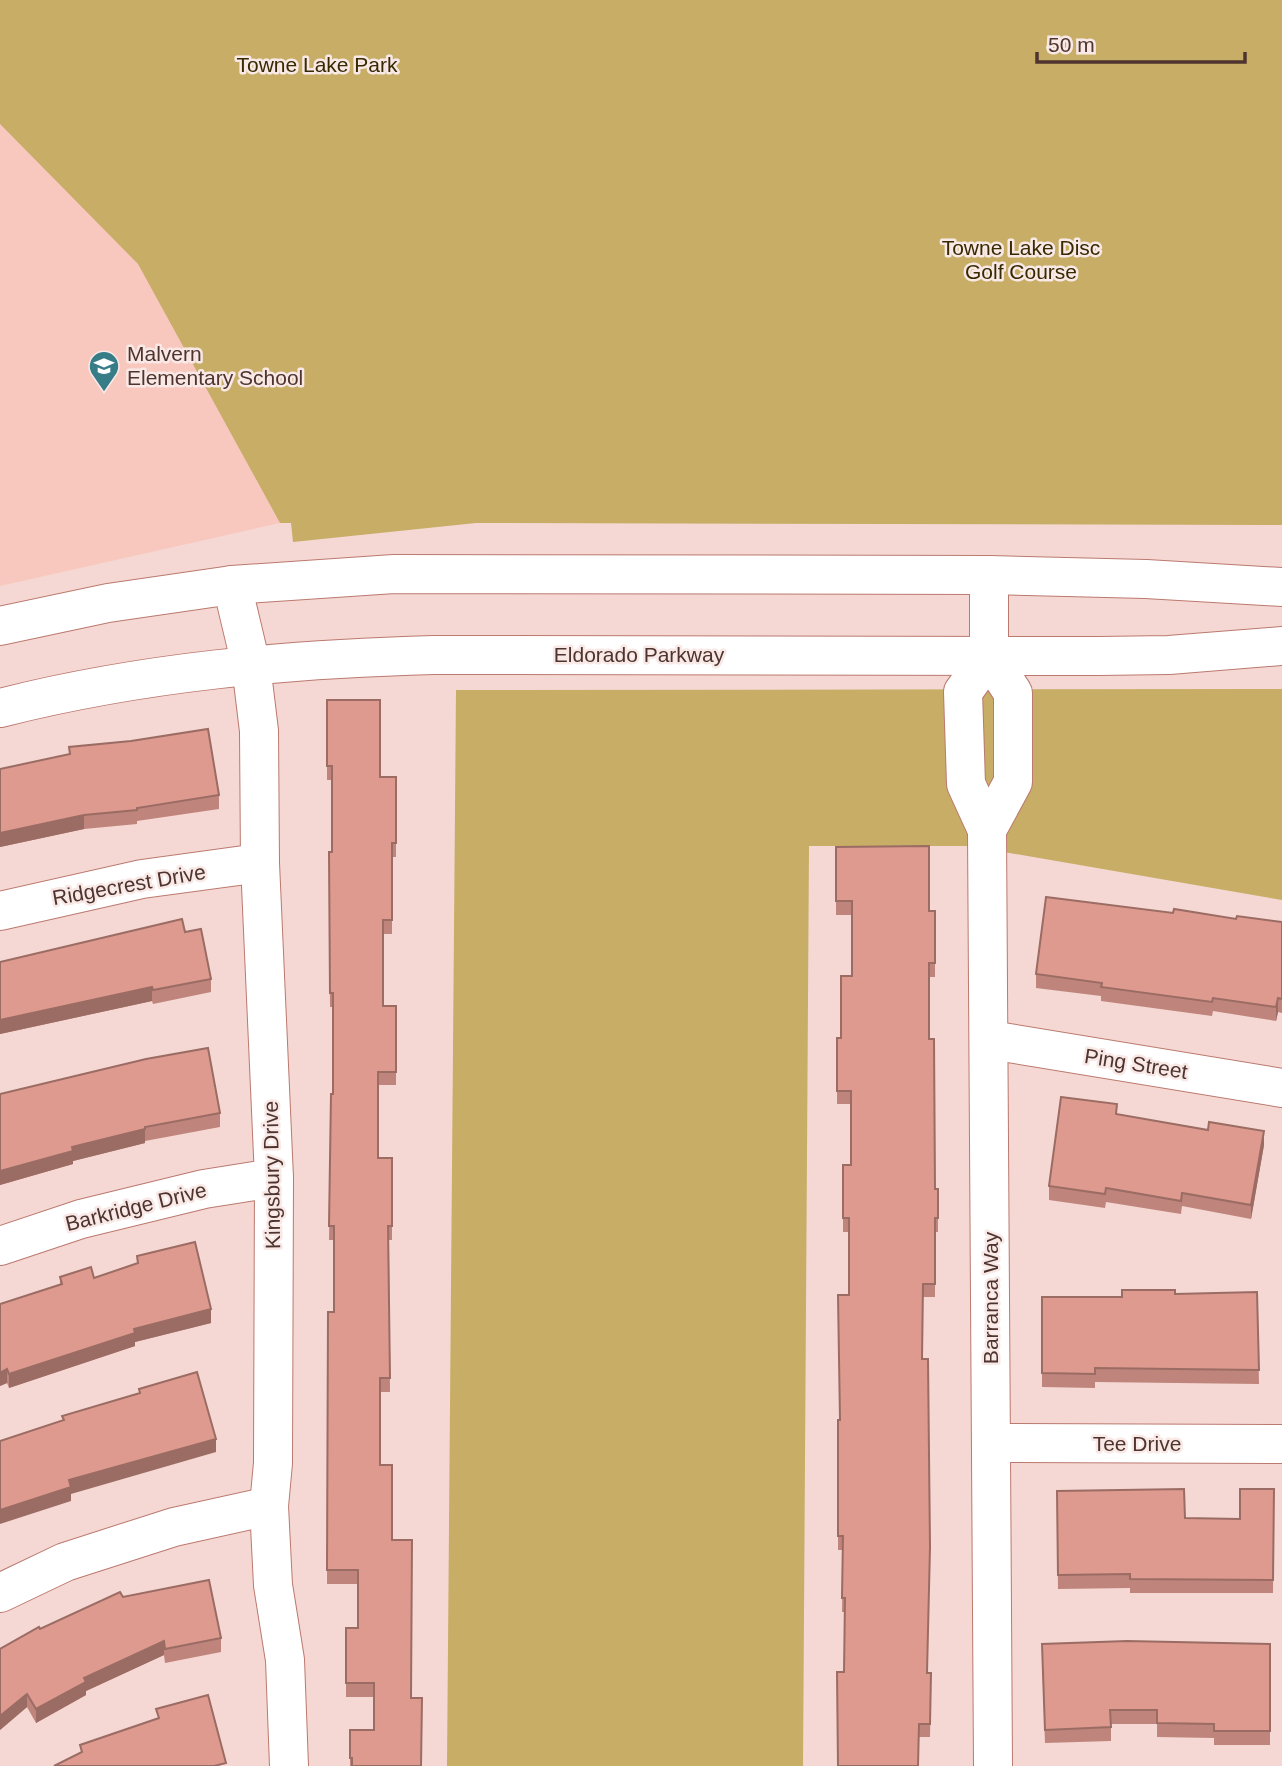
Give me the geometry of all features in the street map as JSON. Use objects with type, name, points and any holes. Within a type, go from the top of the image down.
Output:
[{"type":"street","points":[[0,626],[96,605],[232,585],[311,578],[455,573],[989,575],[1146,579],[1282,587]]},
{"type":"street","points":[[989,575],[989,656]]},
{"type":"street","name":"Kingsbury Drive","points":[[232,585],[251,665],[258,731],[260,863],[274,1178],[273,1464],[269,1506],[273,1585],[285,1660],[289,1766]]},
{"type":"street","name":"Eldorado Parkway","points":[[0,708],[79,690],[251,665],[334,658],[434,655],[1169,654],[1282,646]]},
{"type":"street","name":"Barranca Way","points":[[989,656],[963,692],[966,784],[987,830],[993,1766]]},
{"type":"street","name":"Ridgecrest Drive","points":[[0,911],[142,879],[260,863]]},
{"type":"street","name":"Ping Street","points":[[990,1041],[1282,1088]]},
{"type":"street","name":"Barkridge Drive","points":[[0,1246],[81,1219],[204,1189],[274,1178]]},
{"type":"street","name":"Tee Drive","points":[[992,1443],[1282,1444]]},
{"type":"street","points":[[0,1593],[65,1563],[174,1527],[269,1506]]},
{"type":"shaded area","name":"Malvern Elementary School","points":[[0,124],[138,263],[280,523],[0,586]]},
{"type":"green space","name":"Towne Lake Disc Golf Course","points":[[0,0],[1282,0],[1282,525],[476,523],[293,542],[291,523],[280,523],[138,264],[0,124]]},
{"type":"green space","points":[[1282,689],[1282,900],[969,846],[809,846],[803,1766],[447,1766],[456,690]]},
{"type":"building","points":[[327,700],[380,700],[380,777],[396,777],[396,843],[392,843],[392,920],[383,920],[383,1006],[396,1006],[396,1072],[378,1072],[378,1158],[392,1158],[392,1226],[388,1226],[390,1378],[380,1378],[380,1465],[392,1465],[392,1540],[412,1540],[411,1698],[422,1698],[421,1766],[352,1766],[350,1730],[374,1730],[374,1683],[346,1683],[346,1628],[358,1628],[358,1570],[327,1570],[328,1312],[334,1312],[334,1226],[329,1226],[333,993],[330,993],[329,852],[332,852],[332,766],[327,766]]},
{"type":"building","points":[[208,729],[219,795],[137,810],[84,815],[0,833],[0,769],[70,754],[69,747]]},
{"type":"building","points":[[929,846],[929,911],[935,911],[935,963],[929,963],[929,1039],[934,1039],[935,1189],[938,1189],[935,1284],[923,1284],[922,1359],[928,1359],[930,1547],[927,1673],[931,1673],[930,1724],[919,1724],[918,1766],[838,1766],[837,1672],[844,1672],[845,1598],[842,1598],[843,1536],[838,1536],[838,1295],[849,1295],[849,1218],[843,1218],[843,1165],[851,1165],[851,1091],[837,1091],[837,1038],[841,1038],[841,976],[852,976],[852,901],[836,901],[836,847]]},
{"type":"building","points":[[1046,897],[1173,913],[1174,909],[1236,919],[1237,916],[1282,922],[1282,999],[1278,998],[1276,1007],[1213,998],[1212,1002],[1101,987],[1102,983],[1036,974]]},
{"type":"building","points":[[182,919],[185,932],[201,929],[211,979],[153,990],[152,987],[0,1020],[0,962]]},
{"type":"building","points":[[208,1048],[220,1113],[145,1127],[0,1171],[0,1094],[146,1059]]},
{"type":"building","points":[[1061,1097],[1117,1104],[1116,1114],[1208,1130],[1209,1122],[1264,1131],[1251,1205],[1182,1193],[1181,1201],[1106,1188],[1105,1194],[1049,1186]]},
{"type":"building","points":[[195,1242],[211,1309],[134,1329],[135,1333],[9,1374],[7,1369],[0,1373],[0,1304],[62,1284],[60,1277],[91,1267],[94,1278],[138,1263],[137,1256]]},
{"type":"building","points":[[1122,1290],[1175,1290],[1175,1294],[1257,1292],[1259,1370],[1095,1368],[1095,1374],[1042,1373],[1042,1297],[1122,1297]]},
{"type":"building","points":[[197,1372],[216,1439],[69,1480],[71,1487],[0,1510],[0,1441],[64,1420],[62,1416],[140,1393],[139,1389]]},
{"type":"building","points":[[1184,1489],[1185,1518],[1240,1519],[1240,1489],[1274,1489],[1273,1580],[1130,1579],[1130,1574],[1058,1575],[1057,1491]]},
{"type":"building","points":[[209,1580],[221,1638],[165,1649],[164,1641],[84,1678],[86,1682],[36,1709],[27,1694],[0,1716],[0,1649],[39,1627],[40,1629],[120,1592],[123,1597]]},
{"type":"building","points":[[1127,1641],[1270,1644],[1270,1731],[1214,1731],[1214,1724],[1157,1723],[1157,1710],[1110,1710],[1111,1727],[1045,1730],[1042,1644]]},
{"type":"building","points":[[208,1695],[226,1763],[214,1766],[54,1766],[82,1752],[80,1745],[159,1718],[156,1709]]},
{"type":"place","name":"Malvern Elementary School","points":[[104,393]]},
{"type":"park label","name":"Towne Lake Park","points":[[317,65]]}]
